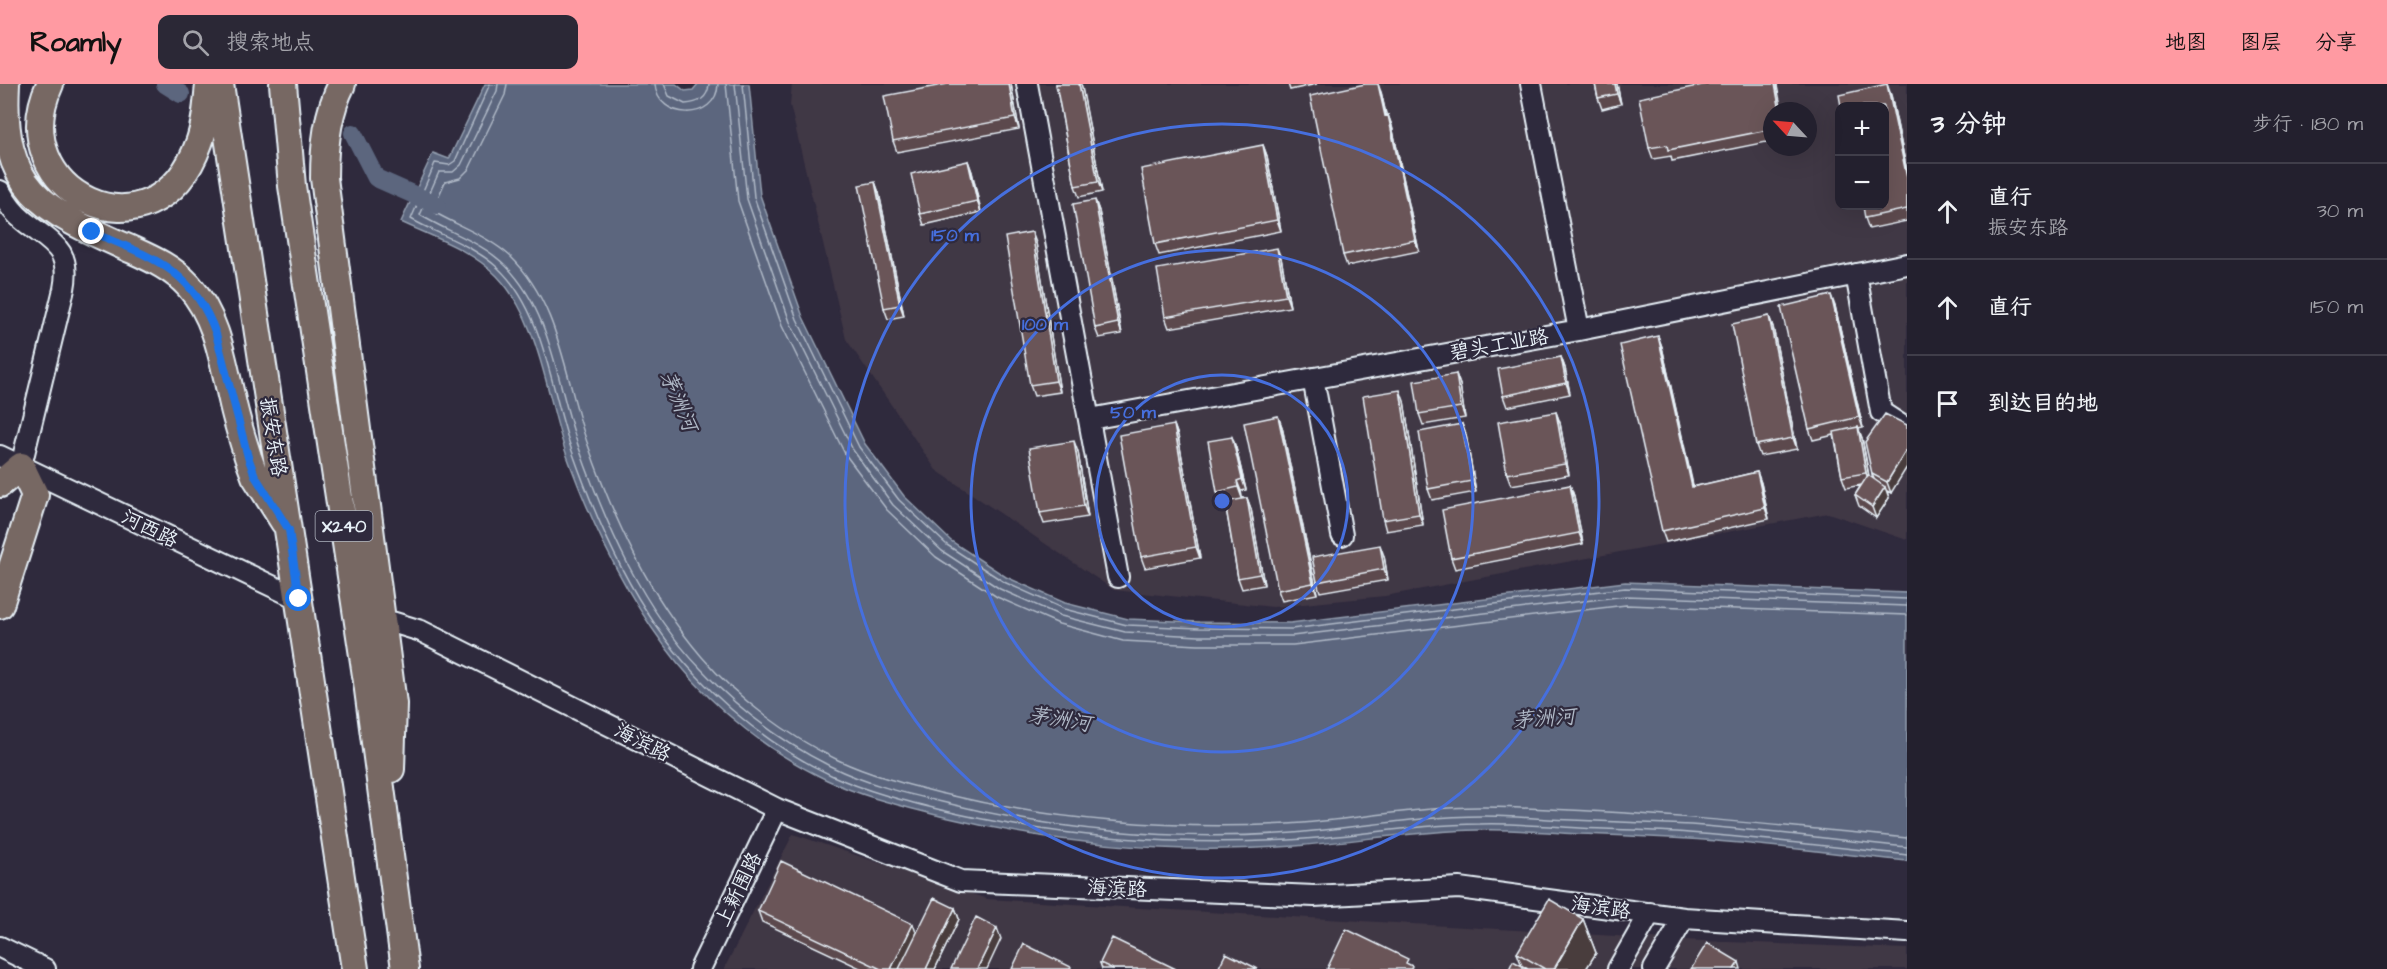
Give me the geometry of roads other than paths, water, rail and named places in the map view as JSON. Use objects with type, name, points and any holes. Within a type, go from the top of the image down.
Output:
[{"type":"main road","points":[[6,84],[4,139],[9,161],[27,190],[54,213],[157,260],[175,272],[200,299],[209,316],[221,352],[255,476],[289,530]]},
{"type":"main road","points":[[50,84],[38,115],[37,134],[47,168],[70,194],[97,207],[125,209],[154,198],[169,189],[180,177],[199,145],[209,84]]},
{"type":"main road","name":"振安东路","points":[[220,84],[355,969]]},
{"type":"main road","name":"X240","points":[[283,84],[292,186],[367,682],[405,969]]},
{"type":"main road","points":[[342,84],[331,113],[327,133],[324,178],[393,720],[388,832]]},
{"type":"main road","points":[[0,483],[10,461],[35,495],[0,605]]},
{"type":"main road","points":[[347,969],[350,938]]},
{"type":"street","points":[[1027,84],[1118,577]]},
{"type":"street","points":[[1531,84],[1579,330]]},
{"type":"street","points":[[0,191],[17,215],[54,243],[66,265],[64,289],[10,461]]},
{"type":"street","name":"碧头工业路","points":[[1090,419],[1579,330],[1907,264]]},
{"type":"street","points":[[1856,274],[1881,412],[1907,429]]},
{"type":"street","points":[[1313,378],[1342,535]]},
{"type":"street","name":"河西路","points":[[10,461],[299,599]]},
{"type":"street","name":"海滨路","points":[[381,621],[402,624],[421,631],[777,809],[961,881],[1314,896],[1459,888],[1684,918],[1907,932]]},
{"type":"street","name":"上新围路","points":[[700,969],[777,809]]},
{"type":"street","points":[[1618,969],[1650,913]]},
{"type":"street","points":[[1654,969],[1684,918]]},
{"type":"street","points":[[0,947],[45,969]]},
{"type":"water","name":"茅洲河","points":[[485,84],[676,84],[685,91],[693,90],[698,84],[749,84],[760,195],[803,317],[865,444],[904,496],[951,541],[1006,577],[1065,603],[1128,619],[1290,623],[1625,582],[1907,593],[1907,861],[1715,841],[1503,830],[1432,832],[1295,846],[1251,848],[1161,848],[1116,845],[1027,834],[940,816],[883,801],[827,780],[806,769],[765,744],[709,697],[677,662],[642,614],[613,562],[588,509],[566,453],[532,336],[511,294],[497,276],[476,259],[452,245],[401,222],[433,153],[449,159]]},
{"type":"waterway","points":[[165,84],[181,94]]},
{"type":"waterway","points":[[353,133],[376,178],[437,205]]}]
